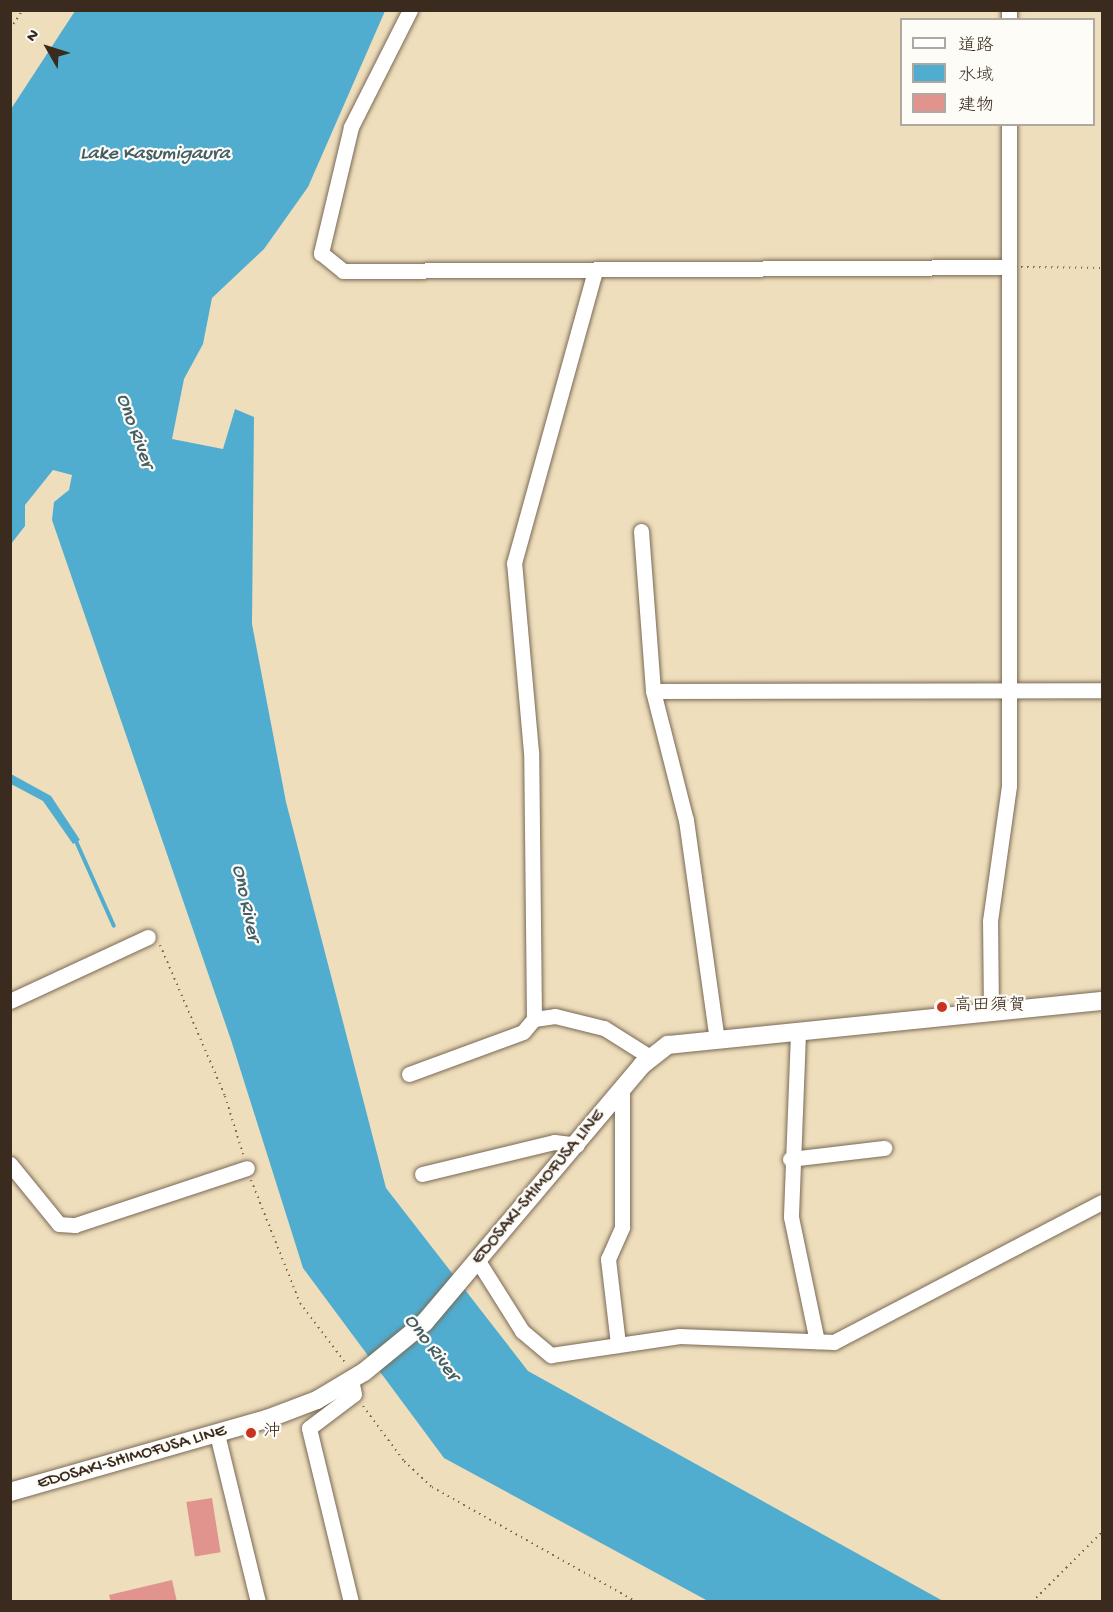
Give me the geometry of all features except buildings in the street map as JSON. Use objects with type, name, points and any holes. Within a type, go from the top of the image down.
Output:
[{"type":"main road","name":"EDOSAKI-SHIMOFUSA LINE","points":[[10,1492],[294,1410],[356,1380],[425,1322],[650,1057],[668,1045],[1102,1001]]},
{"type":"street","points":[[410,10],[351,127],[321,253],[343,271],[1009,267]]},
{"type":"street","points":[[991,1012],[990,921],[1009,785],[1009,126]]},
{"type":"street","points":[[409,1074],[523,1032],[534,1019],[531,752],[514,563],[595,270]]},
{"type":"street","points":[[641,531],[653,691],[688,832],[717,1040]]},
{"type":"street","points":[[653,691],[1102,690]]},
{"type":"street","points":[[10,1001],[148,937]]},
{"type":"street","points":[[534,1019],[555,1016],[604,1028],[650,1057]]},
{"type":"street","points":[[798,1033],[790,1159],[791,1217],[817,1341]]},
{"type":"street","points":[[618,1344],[608,1259],[622,1227],[622,1089]]},
{"type":"street","points":[[422,1174],[554,1143],[577,1145]]},
{"type":"street","points":[[790,1159],[884,1148]]},
{"type":"street","points":[[10,1164],[59,1224],[75,1225],[248,1168]]},
{"type":"street","points":[[475,1264],[522,1331],[551,1355],[680,1336],[834,1342],[1102,1202]]},
{"type":"street","points":[[351,1602],[309,1428],[354,1394],[356,1380]]},
{"type":"street","points":[[216,1434],[258,1602]]},
{"type":"path","points":[[10,29],[23,10]]},
{"type":"path","points":[[1009,267],[1102,268]]},
{"type":"path","points":[[148,937],[166,958],[225,1096],[248,1168],[300,1303],[348,1366],[404,1461],[432,1487],[637,1602]]},
{"type":"path","points":[[1032,1602],[1102,1532]]},
{"type":"water","name":"Lake Kasumigaura","points":[[75,11],[385,11],[308,187],[264,249],[212,298],[203,344],[184,379],[172,439],[223,449],[235,409],[254,417],[252,624],[286,802],[386,1188],[528,1371],[943,1601],[708,1601],[444,1458],[303,1268],[231,1040],[52,520],[54,502],[69,490],[72,475],[53,470],[25,505],[25,526],[11,544],[11,109]]},
{"type":"water","points":[[11,774],[51,796],[80,840],[73,844],[43,801],[11,784]]},
{"type":"waterway","points":[[75,839],[114,926]]},
{"type":"place","name":"高田須賀","points":[[942,1007]]},
{"type":"place","name":"沖","points":[[251,1433]]},
{"type":"water label","name":"Ono River","points":[[134,431]]},
{"type":"water label","name":"Ono River","points":[[245,903]]},
{"type":"water label","name":"Ono River","points":[[431,1348]]}]
